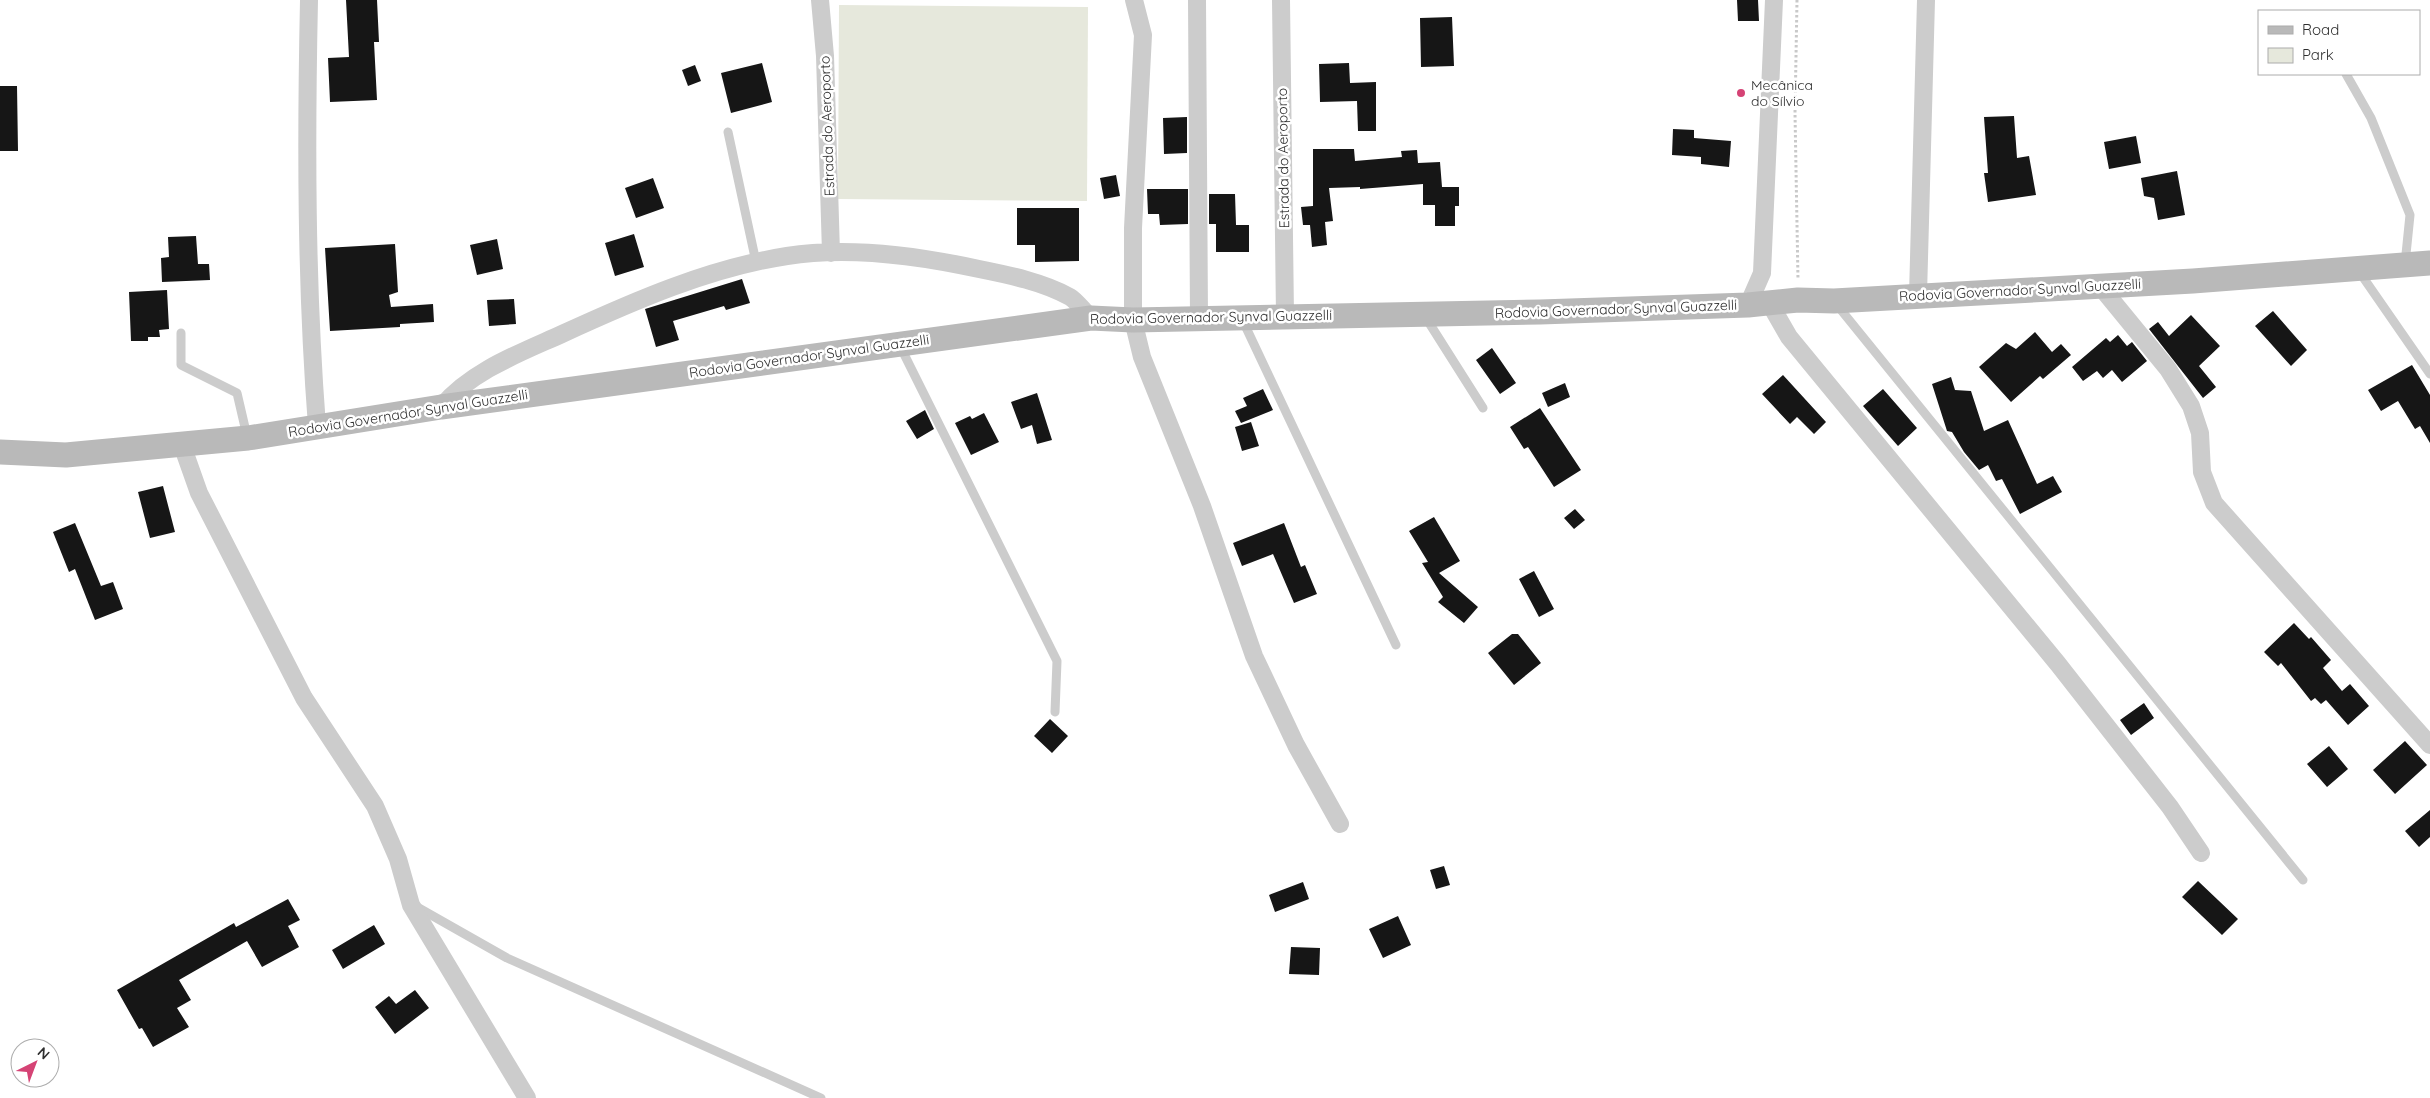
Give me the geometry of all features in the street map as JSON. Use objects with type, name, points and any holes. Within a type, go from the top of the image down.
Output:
[{"type":"main road","name":"Rodovia Governador Synval Guazzelli","points":[[0,452],[66,455],[248,438],[441,407],[1091,318],[1133,320],[1423,314],[1759,304],[1798,300],[1834,301],[2193,281],[2430,263]]},
{"type":"street","points":[[309,0],[306,153],[311,348],[317,426]]},
{"type":"street","name":"Estrada do Aeroporto","points":[[820,0],[825,56],[831,253]]},
{"type":"street","points":[[1134,0],[1143,35],[1134,228],[1133,320],[1142,357],[1202,506],[1254,656],[1296,745],[1340,824]]},
{"type":"street","points":[[1198,0],[1198,318]]},
{"type":"street","name":"Estrada do Aeroporto","points":[[1281,0],[1285,316]]},
{"type":"street","points":[[1774,0],[1759,304],[1789,337],[2058,664],[2170,807],[2201,853]]},
{"type":"street","points":[[1918,295],[1926,0]]},
{"type":"street","points":[[441,407],[454,391],[478,375],[519,353],[679,284],[756,262],[789,255],[831,253],[880,254],[938,260],[999,273],[1071,298],[1091,318]]},
{"type":"street","points":[[2100,286],[2168,369],[2191,406],[2200,433],[2202,472],[2214,503],[2430,745]]},
{"type":"street","points":[[182,445],[199,493],[304,698],[375,806],[398,859],[411,904],[527,1098]]},
{"type":"lane","points":[[2347,75],[2371,118],[2410,215],[2405,264]]},
{"type":"lane","points":[[728,132],[756,262]]},
{"type":"lane","points":[[2356,268],[2430,374]]},
{"type":"lane","points":[[1834,301],[2303,880]]},
{"type":"lane","points":[[1423,314],[1483,408]]},
{"type":"lane","points":[[1241,317],[1396,644]]},
{"type":"lane","points":[[181,333],[181,365],[237,393],[248,438]]},
{"type":"lane","points":[[899,343],[1057,661],[1055,712]]},
{"type":"lane","points":[[411,904],[507,958],[821,1098]]},
{"type":"path","points":[[1797,0],[1795,113],[1798,300]]},
{"type":"green space","points":[[839,5],[1088,7],[1087,201],[838,199]]},
{"type":"building","points":[[346,0],[377,0],[379,42],[374,42],[377,100],[330,102],[328,58],[349,57]]},
{"type":"building","points":[[1737,0],[1758,0],[1759,21],[1738,21]]},
{"type":"building","points":[[1452,17],[1454,66],[1421,67],[1420,18]]},
{"type":"building","points":[[762,63],[772,102],[731,113],[721,73]]},
{"type":"building","points":[[1349,63],[1350,83],[1376,82],[1376,131],[1358,131],[1357,101],[1320,102],[1319,64]]},
{"type":"building","points":[[695,65],[701,81],[688,86],[682,70]]},
{"type":"building","points":[[0,86],[17,86],[18,151],[0,151]]},
{"type":"building","points":[[2014,116],[2017,158],[2029,156],[2036,195],[1988,202],[1984,173],[1988,173],[1984,117]]},
{"type":"building","points":[[1187,117],[1187,153],[1164,154],[1163,118]]},
{"type":"building","points":[[1673,129],[1694,130],[1694,138],[1731,141],[1729,167],[1701,164],[1701,157],[1672,155]]},
{"type":"building","points":[[2136,136],[2141,163],[2109,169],[2104,142]]},
{"type":"building","points":[[1313,149],[1354,149],[1355,161],[1402,157],[1401,151],[1417,150],[1418,163],[1440,162],[1442,187],[1459,187],[1459,206],[1455,206],[1455,226],[1435,226],[1435,205],[1423,205],[1423,184],[1360,189],[1360,187],[1329,188],[1333,221],[1325,222],[1327,245],[1312,247],[1310,225],[1303,225],[1301,207],[1313,206]]},
{"type":"building","points":[[2177,171],[2185,215],[2158,220],[2154,198],[2144,196],[2141,178]]},
{"type":"building","points":[[1116,175],[1120,196],[1104,199],[1100,178]]},
{"type":"building","points":[[653,178],[664,208],[636,218],[625,188]]},
{"type":"building","points":[[1147,189],[1188,189],[1188,224],[1160,225],[1159,214],[1148,214]]},
{"type":"building","points":[[1209,194],[1235,194],[1236,225],[1249,225],[1249,252],[1216,252],[1216,224],[1209,224]]},
{"type":"building","points":[[1017,208],[1079,208],[1079,261],[1035,262],[1035,245],[1017,245]]},
{"type":"building","points":[[634,234],[644,267],[615,276],[605,243]]},
{"type":"building","points":[[196,236],[198,264],[209,264],[210,280],[162,282],[161,258],[169,257],[168,237]]},
{"type":"building","points":[[497,239],[503,269],[477,275],[470,245]]},
{"type":"building","points":[[395,244],[398,292],[389,295],[391,307],[433,304],[434,322],[400,324],[400,327],[330,331],[325,248]]},
{"type":"building","points":[[742,279],[750,303],[726,310],[724,306],[673,321],[679,340],[656,347],[645,309]]},
{"type":"building","points":[[167,290],[169,329],[159,330],[160,337],[148,337],[148,341],[131,341],[129,292]]},
{"type":"building","points":[[514,299],[516,324],[489,326],[487,300]]},
{"type":"building","points":[[2273,311],[2307,350],[2291,366],[2255,326]]},
{"type":"building","points":[[2191,315],[2220,346],[2199,366],[2216,387],[2203,398],[2149,329],[2158,322],[2169,336]]},
{"type":"building","points":[[2035,332],[2052,352],[2061,344],[2071,355],[2043,379],[2040,376],[2011,402],[1979,367],[2006,343],[2016,349]]},
{"type":"building","points":[[2118,335],[2127,346],[2132,342],[2147,361],[2122,382],[2112,370],[2103,378],[2097,371],[2083,381],[2072,367],[2106,338],[2110,342]]},
{"type":"building","points":[[1492,348],[1516,383],[1500,394],[1476,360]]},
{"type":"building","points":[[2412,365],[2430,395],[2430,443],[2420,426],[2415,429],[2398,401],[2381,411],[2368,390]]},
{"type":"building","points":[[1783,375],[1826,422],[1814,434],[1797,417],[1790,424],[1762,394]]},
{"type":"building","points":[[1951,377],[1955,390],[1971,391],[1984,431],[2008,420],[2037,484],[2053,476],[2062,492],[2020,514],[2002,479],[1996,481],[1988,465],[1979,470],[1964,452],[1952,432],[1947,431],[1932,384]]},
{"type":"building","points":[[1565,383],[1570,397],[1548,407],[1542,393]]},
{"type":"building","points":[[1263,389],[1273,410],[1241,423],[1235,411],[1247,406],[1243,398]]},
{"type":"building","points":[[1883,389],[1917,428],[1898,446],[1863,406]]},
{"type":"building","points":[[1037,393],[1052,440],[1037,444],[1032,425],[1021,429],[1011,402]]},
{"type":"building","points":[[1540,408],[1581,470],[1554,487],[1528,447],[1524,449],[1510,427]]},
{"type":"building","points":[[925,410],[934,429],[917,439],[906,421]]},
{"type":"building","points":[[984,413],[999,442],[971,455],[955,423],[970,416],[972,419]]},
{"type":"building","points":[[1251,422],[1259,446],[1242,451],[1235,427]]},
{"type":"building","points":[[163,486],[175,532],[150,538],[138,492]]},
{"type":"building","points":[[1575,509],[1585,520],[1574,529],[1564,518]]},
{"type":"building","points":[[1434,517],[1460,561],[1439,573],[1478,607],[1464,623],[1438,602],[1443,597],[1422,563],[1428,562],[1409,531]]},
{"type":"building","points":[[75,523],[101,586],[113,582],[123,609],[95,620],[75,569],[69,572],[53,532]]},
{"type":"building","points":[[1284,523],[1301,567],[1305,565],[1317,594],[1294,603],[1273,554],[1242,566],[1233,543]]},
{"type":"building","points":[[1534,571],[1554,609],[1539,617],[1519,579]]},
{"type":"building","points":[[2294,623],[2309,639],[2311,637],[2331,660],[2323,668],[2342,691],[2350,684],[2369,706],[2348,725],[2326,700],[2321,704],[2315,698],[2311,701],[2281,663],[2278,666],[2264,652]]},
{"type":"building","points":[[1512,634],[1518,634],[1541,663],[1514,685],[1488,653]]},
{"type":"building","points":[[2144,703],[2154,718],[2131,735],[2120,720]]},
{"type":"building","points":[[1050,719],[1068,736],[1052,753],[1034,736]]},
{"type":"building","points":[[2405,741],[2427,765],[2395,794],[2373,770]]},
{"type":"building","points":[[2329,746],[2348,769],[2327,787],[2307,764]]},
{"type":"building","points":[[2430,810],[2430,837],[2419,847],[2405,831]]},
{"type":"building","points":[[1444,866],[1450,885],[1436,889],[1430,870]]},
{"type":"building","points":[[2198,881],[2238,919],[2222,935],[2182,897]]},
{"type":"building","points":[[1303,882],[1309,899],[1275,912],[1269,895]]},
{"type":"building","points":[[288,899],[300,920],[288,926],[299,947],[262,967],[247,941],[179,980],[191,1000],[177,1008],[189,1027],[153,1047],[142,1028],[139,1029],[117,990],[234,923],[236,927]]},
{"type":"building","points":[[1398,916],[1411,945],[1383,958],[1369,929]]},
{"type":"building","points":[[374,925],[385,944],[343,969],[332,950]]},
{"type":"building","points":[[1291,947],[1320,948],[1319,975],[1289,974]]},
{"type":"building","points":[[415,990],[429,1008],[395,1034],[375,1007],[389,996],[396,1004]]},
{"type":"place","name":"Mecânica do Sílvio","points":[[1741,93]]}]
